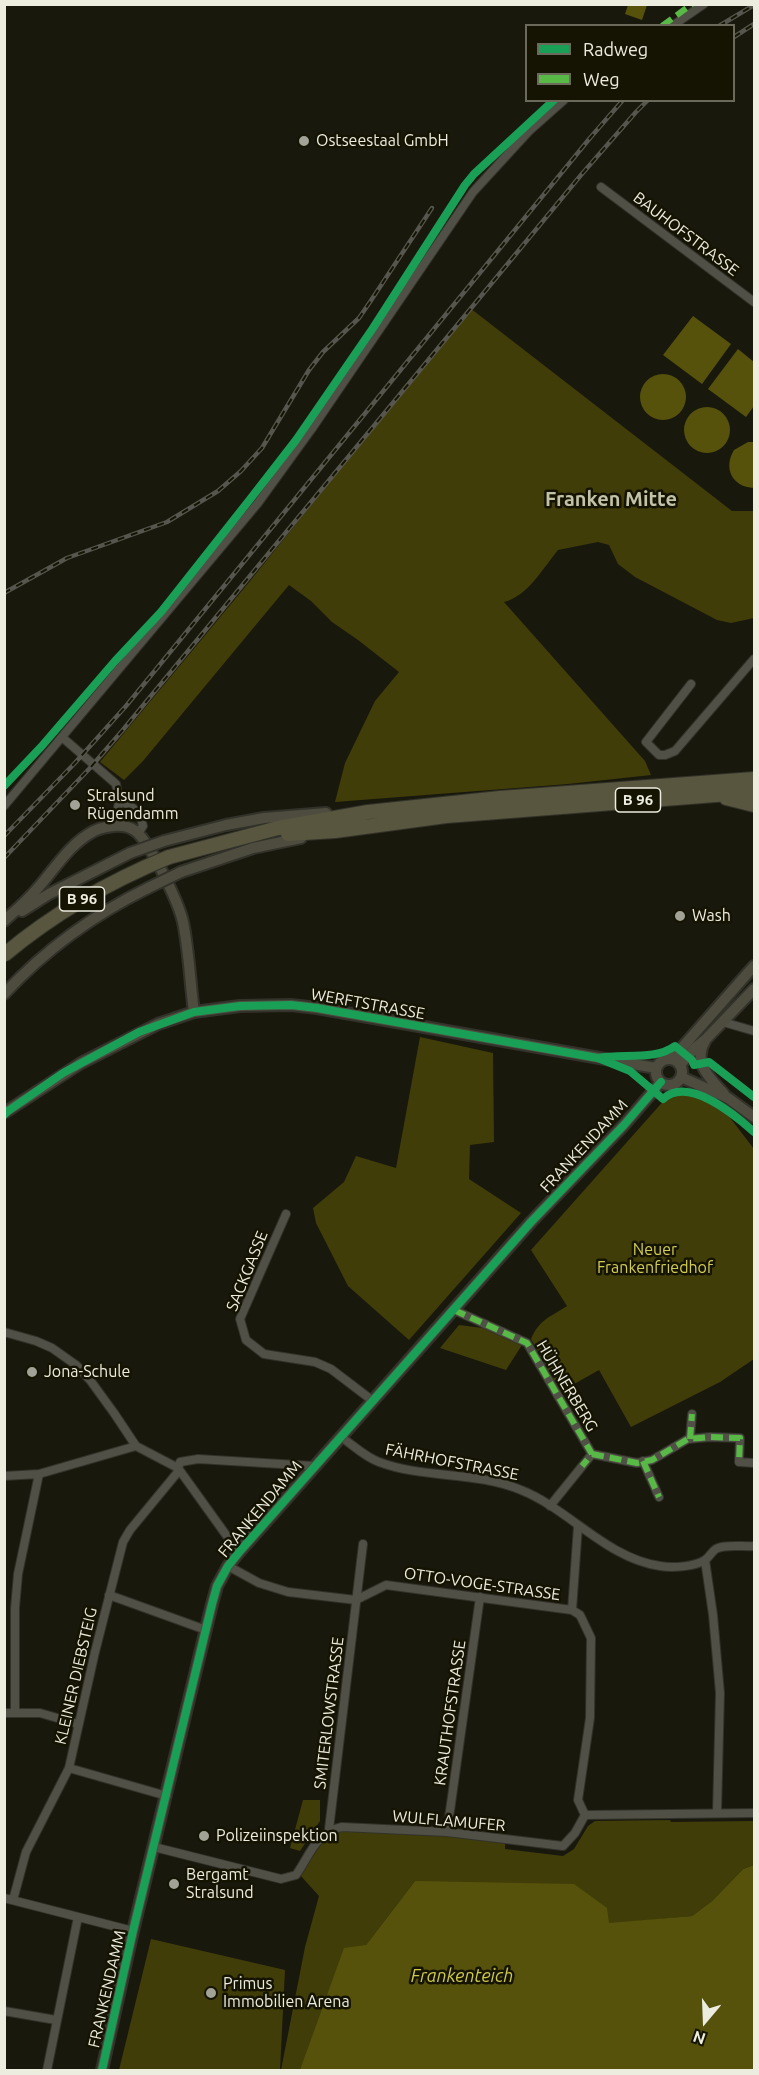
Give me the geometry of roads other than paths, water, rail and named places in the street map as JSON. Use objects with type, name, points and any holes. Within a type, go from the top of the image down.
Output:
[{"type":"highway","points":[[724,781],[754,768]]},
{"type":"highway","name":"B 96","points":[[4,955],[74,903],[111,882],[169,858],[278,828],[368,812],[500,798],[754,779]]},
{"type":"highway","name":"B 96","points":[[229,840],[335,831],[446,816],[754,792]]},
{"type":"highway","points":[[709,795],[754,805]]},
{"type":"street","points":[[675,24],[704,4]]},
{"type":"street","points":[[4,806],[258,503],[313,427],[472,192],[529,131],[562,102]]},
{"type":"street","name":"BAUHOFSTRASSE","points":[[601,187],[754,302]]},
{"type":"street","points":[[691,684],[646,742],[659,755],[675,751],[754,659]]},
{"type":"street","points":[[63,738],[109,776],[118,787],[116,826]]},
{"type":"street","points":[[119,800],[132,805],[141,816],[143,826],[138,833]]},
{"type":"street","points":[[4,922],[48,894],[130,853],[164,841],[264,818],[368,812]]},
{"type":"street","points":[[4,922],[37,890],[75,844],[96,830],[116,826],[132,829],[143,838],[177,903],[186,937],[194,1012]]},
{"type":"street","points":[[4,994],[44,956],[73,933],[113,906],[148,888],[181,872],[253,849],[335,831]]},
{"type":"street","points":[[676,1062],[754,966]]},
{"type":"street","points":[[681,1077],[672,1084],[661,1082],[656,1076],[656,1068],[662,1060],[676,1062],[696,1047],[754,989]]},
{"type":"street","name":"WERFTSTRASSE","points":[[6,1112],[81,1063],[139,1032],[194,1012],[261,1004],[317,1008],[656,1068]]},
{"type":"street","points":[[723,1022],[754,1031]]},
{"type":"street","points":[[707,1038],[700,1049],[700,1064],[728,1098]]},
{"type":"street","points":[[676,1062],[681,1077],[728,1098],[754,1117]]},
{"type":"street","name":"FRANKENDAMM","points":[[102,2070],[133,1931],[217,1586],[228,1566],[531,1222],[631,1117],[661,1082]]},
{"type":"street","name":"SACKGASSE","points":[[286,1214],[240,1319],[246,1340],[264,1354],[299,1358],[331,1369],[373,1401]]},
{"type":"street","name":"HÜHNERBERG","points":[[454,1310],[527,1343],[592,1454],[550,1506]]},
{"type":"street","points":[[4,1332],[52,1348],[76,1365],[108,1405],[136,1446],[178,1468],[240,1551]]},
{"type":"street","points":[[690,1439],[692,1414]]},
{"type":"street","name":"FÄHRHOFSTRASSE","points":[[341,1437],[376,1462],[501,1483],[521,1489],[614,1548],[657,1565],[680,1566],[705,1560],[718,1548],[754,1546]]},
{"type":"street","points":[[592,1454],[637,1462],[652,1460],[690,1439],[740,1438],[739,1462],[754,1463]]},
{"type":"street","points":[[4,1476],[39,1474],[136,1446]]},
{"type":"street","points":[[178,1468],[180,1462],[198,1460],[314,1466]]},
{"type":"street","points":[[643,1461],[659,1497]]},
{"type":"street","name":"KLEINER DIEBSTEIG","points":[[9,1899],[26,1852],[69,1768],[109,1595],[126,1536],[177,1473],[178,1468]]},
{"type":"street","points":[[15,1712],[15,1608],[18,1574],[39,1474]]},
{"type":"street","points":[[578,1526],[572,1610],[580,1615],[591,1638],[590,1718],[578,1800],[585,1815],[754,1813]]},
{"type":"street","points":[[228,1566],[259,1583],[288,1592],[356,1600],[363,1544]]},
{"type":"street","points":[[705,1560],[713,1615],[720,1694],[717,1813]]},
{"type":"street","name":"OTTO-VOGE-STRASSE","points":[[356,1600],[386,1585],[572,1610]]},
{"type":"street","points":[[109,1595],[206,1630]]},
{"type":"street","name":"KRAUTHOFSTRASSE","points":[[447,1832],[480,1597]]},
{"type":"street","name":"SMITERLOWSTRASSE","points":[[329,1829],[356,1600]]},
{"type":"street","points":[[4,1713],[40,1713],[78,1724]]},
{"type":"street","points":[[69,1768],[167,1796]]},
{"type":"street","name":"WULFLAMUFER","points":[[329,1829],[342,1827],[447,1832],[563,1846],[575,1833],[585,1815]]},
{"type":"street","points":[[154,1847],[282,1879],[296,1875],[310,1851],[329,1829]]},
{"type":"street","points":[[9,1899],[133,1931]]},
{"type":"street","points":[[47,2070],[78,1917]]},
{"type":"street","points":[[4,2012],[56,2020]]},
{"type":"water","points":[[628,5],[647,5],[642,20],[625,14]]},
{"type":"water","points":[[693,316],[731,344],[702,384],[663,355]]},
{"type":"water","points":[[738,349],[754,362],[754,406],[746,417],[708,389]]},
{"type":"water","points":[[663,374],[679,381],[686,397],[679,413],[663,420],[647,413],[640,397],[647,381]]},
{"type":"water","points":[[707,407],[723,414],[730,430],[723,446],[707,453],[691,446],[684,430],[691,414]]},
{"type":"water","points":[[748,442],[754,442],[754,488],[746,487],[735,480],[729,463],[734,450]]},
{"type":"water","name":"Frankenteich","points":[[754,1865],[754,2070],[300,2070],[344,1948],[366,1945],[415,1881],[574,1884],[607,1908],[609,1923],[692,1916],[712,1901],[743,1869]]},
{"type":"railway","points":[[722,24],[754,5]]},
{"type":"railway","points":[[735,36],[754,24]]},
{"type":"railway","points":[[4,836],[126,706],[621,102]]},
{"type":"railway","points":[[4,858],[122,731],[581,175],[646,102]]},
{"type":"railway","points":[[4,593],[67,558],[167,522],[218,491],[241,471],[262,448],[309,370],[323,352],[359,318],[432,208]]},
{"type":"place","name":"Ostseestaal GmbH","points":[[304,141]]},
{"type":"place","name":"Stralsund Rügendamm","points":[[75,805]]},
{"type":"place","name":"Wash","points":[[680,916]]},
{"type":"place","name":"Jona-Schule","points":[[32,1372]]},
{"type":"place","name":"Polizeiinspektion","points":[[204,1836]]},
{"type":"place","name":"Bergamt Stralsund","points":[[174,1884]]},
{"type":"place","name":"Primus Immobilien Arena","points":[[211,1993]]},
{"type":"district","name":"Franken Mitte","points":[[611,499]]},
{"type":"park label","name":"Neuer Frankenfriedhof","points":[[655,1259]]}]
